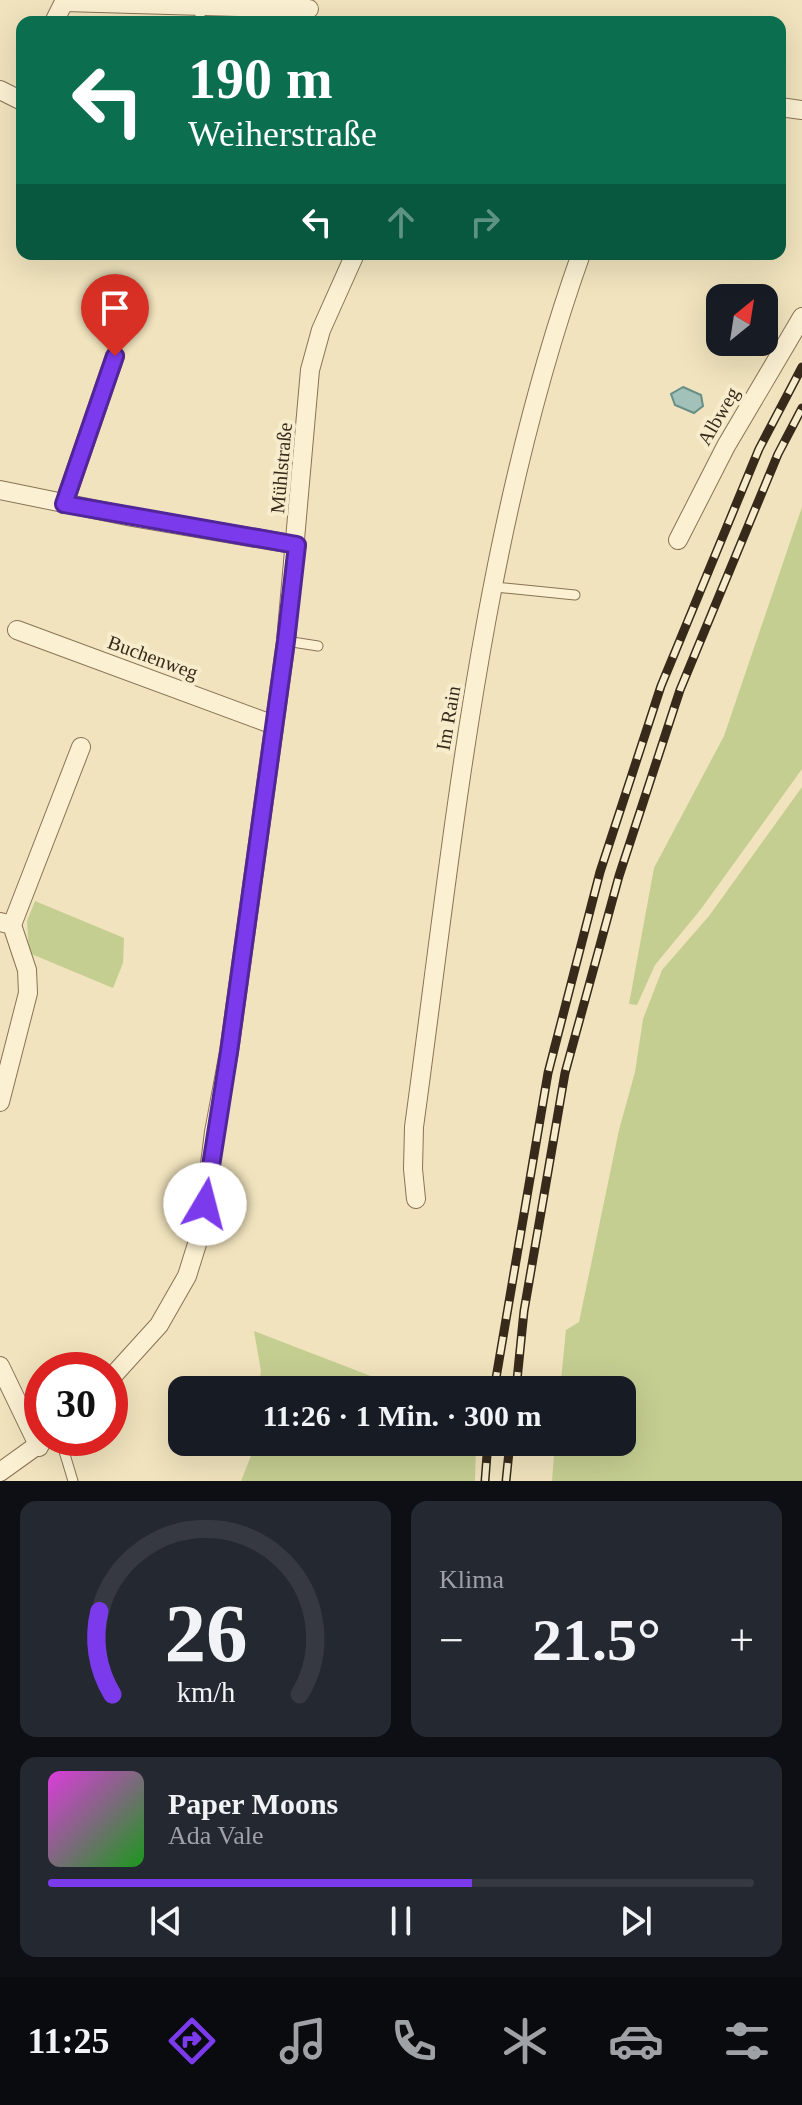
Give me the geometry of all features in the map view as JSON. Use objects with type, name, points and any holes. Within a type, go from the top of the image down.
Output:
[{"type":"street","points":[[57,16],[64,2],[200,13],[310,10]]},
{"type":"street","name":"Mühlstraße","points":[[128,1359],[159,1325],[187,1276],[202,1228],[286,641],[297,545],[310,370],[321,330],[352,260]]},
{"type":"street","name":"Im Rain","points":[[416,1199],[414,1127],[467,736],[516,483],[538,396],[579,260]]},
{"type":"street","name":"Albweg","points":[[678,540],[726,446],[802,317]]},
{"type":"street","points":[[64,504],[115,356]]},
{"type":"street","points":[[0,490],[297,545]]},
{"type":"street","name":"Buchenweg","points":[[17,630],[274,725]]},
{"type":"street","points":[[0,1102],[28,993],[27,970],[6,923],[81,747]]},
{"type":"street","points":[[0,1366],[24,1408]]},
{"type":"street","points":[[0,1472],[24,1455]]},
{"type":"lane","points":[[495,587],[575,595]]},
{"type":"lane","points":[[286,641],[318,646]]},
{"type":"lane","points":[[65,1456],[73,1481]]},
{"type":"green space","points":[[802,507],[802,769],[701,909],[655,965],[637,1005],[629,1004],[654,868],[724,736]]},
{"type":"green space","points":[[802,787],[802,1481],[552,1481],[554,1456],[636,1456],[636,1376],[561,1376],[566,1330],[579,1322],[619,1130],[635,1072],[643,1019],[662,970],[709,916]]},
{"type":"green space","points":[[35,901],[124,938],[123,963],[113,988],[29,953],[27,921]]},
{"type":"green space","points":[[254,1331],[371,1376],[260,1376]]},
{"type":"green space","points":[[251,1456],[476,1456],[475,1481],[241,1481]]},
{"type":"water","points":[[683,387],[701,395],[703,406],[694,413],[675,405],[671,394]]},
{"type":"railway","points":[[496,1376],[548,1073],[600,872],[661,686],[759,449],[802,367]]},
{"type":"railway","points":[[517,1376],[524,1311],[565,1073],[619,876],[680,690],[778,454],[802,408]]},
{"type":"railway","points":[[485,1481],[487,1456]]},
{"type":"railway","points":[[506,1481],[509,1456]]},
{"type":"route","points":[[115,356],[64,504],[297,545],[229,1052],[205,1204]]}]
